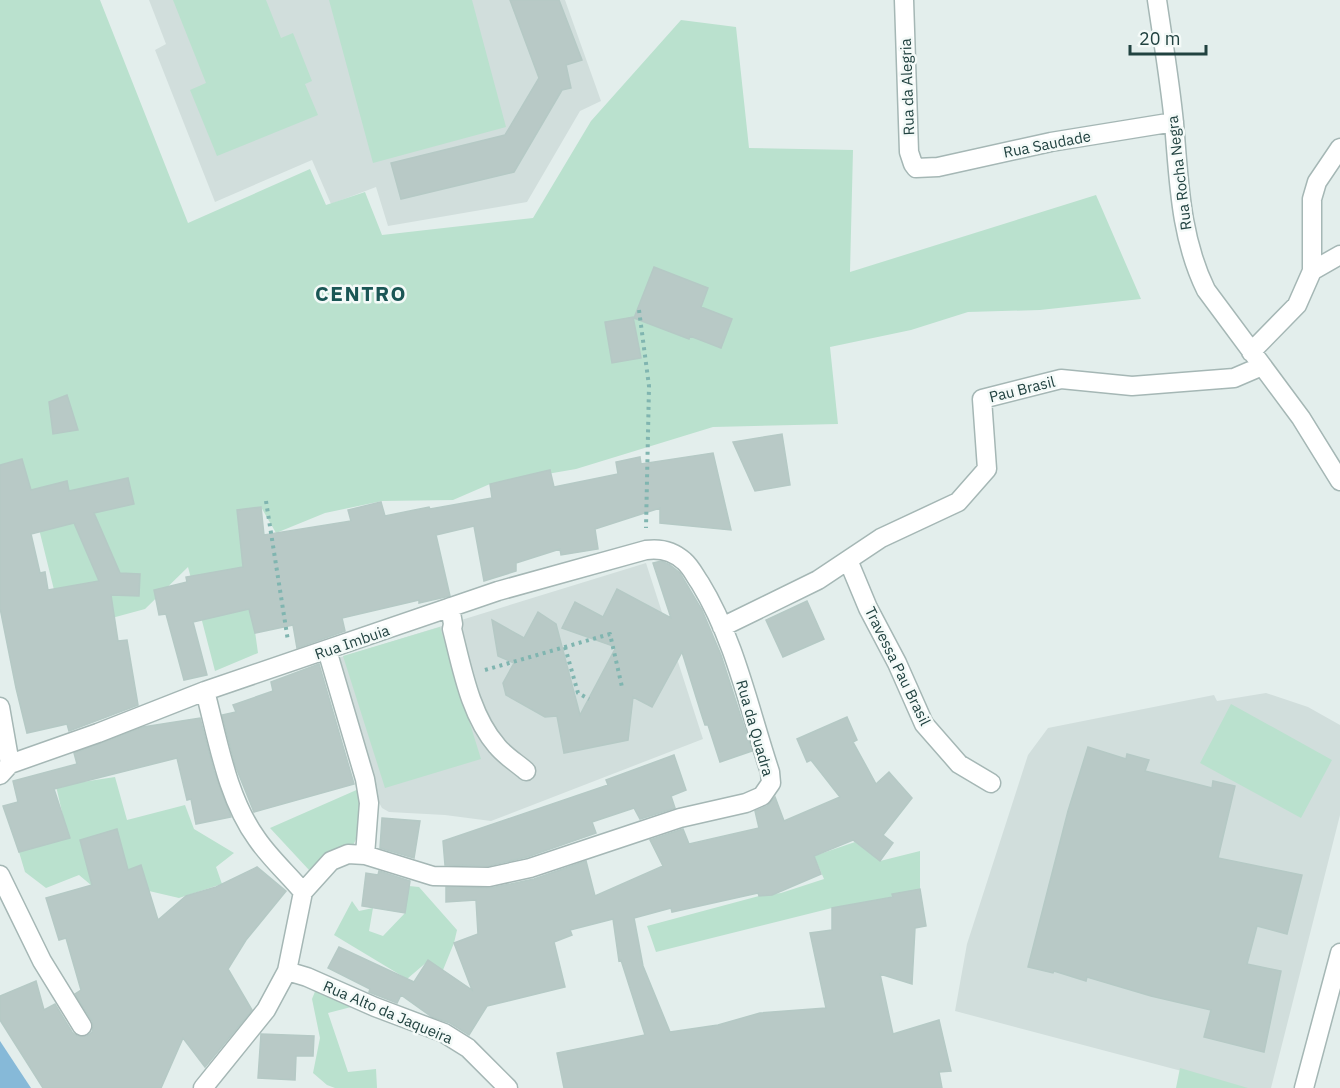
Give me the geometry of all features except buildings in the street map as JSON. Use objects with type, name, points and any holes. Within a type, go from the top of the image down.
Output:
[{"type":"street","name":"Rua da Alegria","points":[[904,0],[909,152],[913,164],[920,169]]},
{"type":"street","name":"Rua Rocha Negra","points":[[1157,0],[1174,122],[1179,189],[1188,246],[1196,269],[1206,290],[1300,418],[1340,481]]},
{"type":"street","name":"Rua Saudade","points":[[920,169],[1051,142],[1174,122]]},
{"type":"street","points":[[1257,359],[1297,305],[1312,270],[1312,199],[1317,182],[1340,148]]},
{"type":"street","points":[[1312,270],[1340,255]]},
{"type":"street","name":"Pau Brasil","points":[[722,627],[818,580],[881,538],[958,502],[987,469],[982,399],[1061,378],[1132,386],[1234,378],[1257,359]]},
{"type":"street","name":"Rua da Quadra","points":[[365,855],[433,876],[489,877],[530,868],[680,818],[746,803],[762,796],[771,783],[770,772],[746,694],[722,627],[706,593],[687,563],[668,551],[646,550],[498,591]]},
{"type":"street","name":"Travessa Pau Brasil","points":[[848,560],[868,608],[897,663],[924,724],[959,764],[991,783]]},
{"type":"street","name":"Rua Imbuia","points":[[5,769],[205,691],[498,591]]},
{"type":"street","points":[[450,607],[452,629],[464,676],[481,722],[498,747],[526,771]]},
{"type":"street","points":[[203,1088],[266,1010],[287,971],[303,892],[331,861],[348,855],[365,855],[369,803],[365,779],[327,650]]},
{"type":"street","points":[[205,691],[228,778],[240,809],[257,839],[303,892]]},
{"type":"street","points":[[0,707],[5,769]]},
{"type":"street","points":[[0,875],[42,961],[82,1026]]},
{"type":"street","points":[[1304,1088],[1340,953]]},
{"type":"street","name":"Rua Alto da Jaqueira","points":[[287,971],[444,1033],[468,1048],[508,1088]]},
{"type":"path","points":[[639,310],[648,386],[646,550]]},
{"type":"path","points":[[266,501],[292,662]]},
{"type":"path","points":[[464,676],[610,634],[622,687]]},
{"type":"path","points":[[565,647],[578,693],[589,699]]},
{"type":"shaded area","points":[[149,0],[565,0],[601,101],[580,111],[527,202],[388,226],[376,187],[331,204],[312,160],[215,202],[155,50],[166,44]]},
{"type":"shaded area","points":[[646,563],[703,739],[491,821],[445,815],[389,812],[382,808],[370,786],[335,659]]},
{"type":"shaded area","points":[[1266,693],[1308,707],[1340,725],[1340,815],[1271,1088],[1246,1088],[955,1011],[967,944],[1028,755],[1048,728],[1214,695],[1217,701]]},
{"type":"green space","points":[[0,0],[100,0],[188,223],[310,169],[326,205],[365,192],[382,235],[533,218],[591,121],[681,20],[736,27],[749,148],[853,150],[850,272],[1096,195],[1141,299],[1040,310],[968,312],[911,330],[830,347],[838,424],[713,427],[576,469],[490,484],[453,500],[382,501],[325,513],[276,533],[261,507],[238,510],[258,653],[215,671],[188,567],[145,609],[75,628],[58,606],[22,460],[0,465]]},
{"type":"green space","points":[[173,0],[266,0],[281,38],[293,33],[312,81],[305,84],[318,115],[217,156],[190,90],[206,83]]},
{"type":"green space","points":[[329,0],[472,0],[506,127],[373,163]]},
{"type":"green space","points":[[440,627],[481,759],[385,788],[343,656]]},
{"type":"green space","points":[[1231,704],[1332,760],[1301,818],[1200,763]]},
{"type":"green space","points":[[115,777],[127,820],[185,805],[194,829],[234,853],[216,867],[222,884],[179,898],[149,891],[141,865],[91,885],[79,875],[46,888],[25,872],[19,852],[68,838],[56,786]]},
{"type":"green space","points":[[361,788],[362,826],[351,850],[326,857],[309,870],[270,828]]},
{"type":"green space","points":[[855,842],[880,861],[920,851],[920,889],[883,899],[832,908],[656,952],[647,926],[759,896],[781,893],[824,879],[814,856]]},
{"type":"green space","points":[[409,886],[419,887],[457,930],[443,970],[428,961],[407,979],[334,935],[352,901],[359,911],[373,908],[369,931],[383,936],[405,913]]},
{"type":"green space","points":[[316,989],[355,1006],[328,1013],[348,1072],[376,1069],[377,1088],[335,1088],[327,1085],[313,1073],[320,1038],[312,999]]},
{"type":"green space","points":[[1180,1068],[1248,1088],[1176,1088]]},
{"type":"water","points":[[0,1041],[31,1088],[0,1088]]},
{"type":"district","name":"CENTRO","points":[[361,293]]}]
